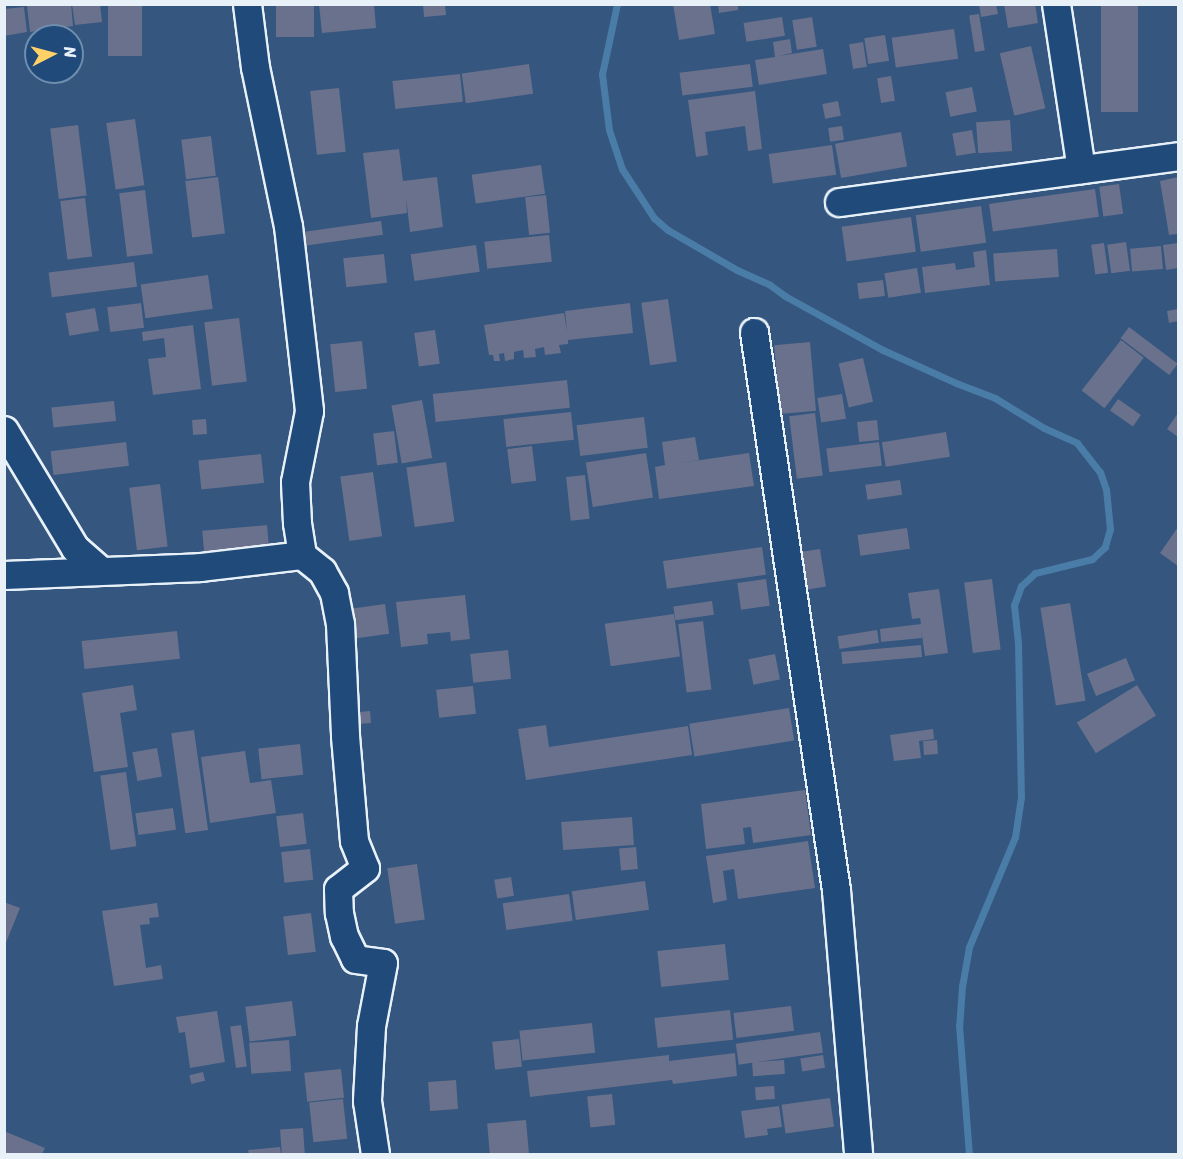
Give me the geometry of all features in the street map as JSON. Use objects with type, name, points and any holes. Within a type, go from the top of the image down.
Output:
[{"type":"street","points":[[247,4],[255,67],[288,226],[309,411],[295,482],[297,523],[302,555],[322,572],[334,593],[340,624],[345,736],[354,841],[365,868],[338,889],[339,913],[344,936],[356,959],[383,963],[371,1026],[367,1101],[375,1155]]},
{"type":"street","points":[[1056,4],[1081,169]]},
{"type":"street","points":[[839,201],[1179,156]]},
{"type":"street","points":[[754,332],[836,890],[858,1155]]},
{"type":"street","points":[[4,430],[75,548],[99,570]]},
{"type":"street","points":[[4,575],[200,567],[302,555]]},
{"type":"building","points":[[71,4],[73,24],[29,24],[27,6]]},
{"type":"building","points":[[72,4],[100,4],[102,22],[75,24]]},
{"type":"building","points":[[108,4],[142,4],[142,56],[108,56]]},
{"type":"building","points":[[319,4],[374,4],[376,28],[322,33]]},
{"type":"building","points":[[423,4],[445,4],[446,15],[424,17]]},
{"type":"building","points":[[673,4],[710,4],[715,34],[679,40]]},
{"type":"building","points":[[718,4],[738,4],[738,10],[719,13]]},
{"type":"building","points":[[979,4],[996,4],[998,14],[981,17]]},
{"type":"building","points":[[1004,4],[1035,4],[1038,23],[1008,28]]},
{"type":"building","points":[[1101,4],[1138,4],[1138,112],[1101,112]]},
{"type":"building","points":[[276,5],[314,5],[314,37],[276,37]]},
{"type":"building","points":[[24,7],[26,24],[24,24],[24,33],[4,36],[4,9]]},
{"type":"building","points":[[979,14],[985,51],[975,52],[969,16]]},
{"type":"building","points":[[782,17],[785,36],[746,42],[743,23]]},
{"type":"building","points":[[812,17],[817,47],[797,50],[792,20]]},
{"type":"building","points":[[954,29],[958,59],[896,67],[892,38]]},
{"type":"building","points":[[885,35],[889,61],[868,64],[864,38]]},
{"type":"building","points":[[790,39],[792,53],[779,56],[823,49],[827,74],[759,85],[755,60],[775,57],[773,42]]},
{"type":"building","points":[[863,42],[867,67],[853,69],[849,44]]},
{"type":"building","points":[[1031,46],[1045,108],[1014,116],[1000,53]]},
{"type":"building","points":[[529,64],[533,94],[466,103],[462,73]]},
{"type":"building","points":[[750,64],[753,87],[682,95],[680,73]]},
{"type":"building","points":[[460,74],[463,102],[395,109],[392,81]]},
{"type":"building","points":[[891,76],[895,101],[881,103],[877,78]]},
{"type":"building","points":[[972,87],[977,112],[950,117],[945,92]]},
{"type":"building","points":[[339,88],[346,152],[317,155],[310,91]]},
{"type":"building","points":[[755,91],[762,149],[748,151],[745,126],[705,132],[708,155],[696,157],[688,100]]},
{"type":"building","points":[[838,101],[841,116],[825,119],[822,104]]},
{"type":"building","points":[[135,119],[144,185],[116,189],[106,123]]},
{"type":"building","points":[[1010,120],[1012,151],[978,153],[976,122]]},
{"type":"building","points":[[78,125],[87,195],[59,199],[50,128]]},
{"type":"building","points":[[842,126],[844,140],[830,142],[828,128]]},
{"type":"building","points":[[972,130],[976,153],[956,156],[952,133]]},
{"type":"building","points":[[901,132],[907,166],[841,178],[835,144]]},
{"type":"building","points":[[211,136],[216,176],[186,179],[181,140]]},
{"type":"building","points":[[832,145],[836,175],[773,184],[769,154]]},
{"type":"building","points":[[399,149],[403,181],[437,177],[443,227],[410,232],[406,197],[407,213],[371,218],[363,153]]},
{"type":"building","points":[[541,165],[545,194],[476,203],[472,175]]},
{"type":"building","points":[[218,177],[225,234],[192,238],[185,181]]},
{"type":"building","points":[[1178,177],[1178,234],[1169,235],[1160,181]]},
{"type":"building","points":[[1119,184],[1123,214],[1103,216],[1099,187]]},
{"type":"building","points":[[1095,189],[1099,217],[993,232],[989,204]]},
{"type":"building","points":[[145,190],[153,254],[127,257],[119,193]]},
{"type":"building","points":[[546,195],[550,233],[529,235],[525,197]]},
{"type":"building","points":[[85,198],[92,257],[67,260],[60,201]]},
{"type":"building","points":[[981,206],[986,243],[921,252],[916,215]]},
{"type":"building","points":[[911,217],[916,252],[847,261],[842,227]]},
{"type":"building","points":[[381,221],[383,235],[305,246],[303,232]]},
{"type":"building","points":[[549,235],[552,262],[487,269],[484,242]]},
{"type":"building","points":[[1126,242],[1130,271],[1111,273],[1107,245]]},
{"type":"building","points":[[1104,243],[1108,273],[1095,275],[1091,245]]},
{"type":"building","points":[[1178,243],[1178,268],[1166,270],[1163,245]]},
{"type":"building","points":[[476,245],[480,272],[414,281],[411,254]]},
{"type":"building","points":[[1161,246],[1163,269],[1132,272],[1130,249]]},
{"type":"building","points":[[1057,249],[1059,277],[995,281],[993,253]]},
{"type":"building","points":[[986,250],[990,285],[925,293],[922,267],[955,263],[956,270],[975,267],[973,252]]},
{"type":"building","points":[[384,254],[387,283],[346,287],[343,258]]},
{"type":"building","points":[[134,262],[137,287],[52,297],[49,272]]},
{"type":"building","points":[[917,268],[921,293],[888,298],[884,273]]},
{"type":"building","points":[[208,275],[213,309],[145,318],[141,284]]},
{"type":"building","points":[[883,280],[885,296],[859,299],[857,283]]},
{"type":"building","points":[[668,299],[677,361],[650,365],[641,303]]},
{"type":"building","points":[[141,303],[144,328],[110,332],[107,307]]},
{"type":"building","points":[[630,303],[633,333],[568,340],[568,344],[559,345],[561,353],[545,355],[544,347],[535,349],[536,357],[524,358],[523,350],[514,352],[514,359],[505,361],[504,353],[499,354],[500,361],[494,361],[493,355],[489,355],[484,325],[564,313],[567,331],[565,311]]},
{"type":"building","points":[[95,308],[99,331],[69,336],[65,313]]},
{"type":"building","points":[[1178,309],[1178,321],[1169,323],[1167,311]]},
{"type":"building","points":[[239,318],[247,382],[212,386],[204,322]]},
{"type":"building","points":[[193,325],[201,389],[153,395],[148,359],[166,357],[164,338],[143,341],[142,332]]},
{"type":"building","points":[[1129,327],[1178,364],[1169,375],[1121,338]]},
{"type":"building","points":[[435,330],[440,364],[419,367],[414,333]]},
{"type":"building","points":[[1121,340],[1144,358],[1104,408],[1082,390]]},
{"type":"building","points":[[362,341],[367,389],[335,392],[330,344]]},
{"type":"building","points":[[810,342],[816,411],[780,414],[774,345]]},
{"type":"building","points":[[863,358],[873,402],[849,407],[839,364]]},
{"type":"building","points":[[567,380],[570,408],[436,422],[433,394]]},
{"type":"building","points":[[842,394],[846,419],[821,423],[817,398]]},
{"type":"building","points":[[1118,399],[1141,415],[1133,427],[1110,410]]},
{"type":"building","points":[[422,400],[432,458],[402,463],[391,405]]},
{"type":"building","points":[[114,401],[116,421],[53,427],[51,408]]},
{"type":"building","points":[[571,412],[574,440],[506,447],[503,419]]},
{"type":"building","points":[[815,413],[823,476],[797,479],[789,416]]},
{"type":"building","points":[[1178,413],[1178,437],[1167,429]]},
{"type":"building","points":[[644,417],[648,448],[580,456],[577,425]]},
{"type":"building","points":[[206,419],[207,434],[193,435],[192,420]]},
{"type":"building","points":[[877,420],[879,440],[859,442],[857,422]]},
{"type":"building","points":[[394,431],[398,463],[377,465],[373,434]]},
{"type":"building","points":[[946,432],[950,457],[886,467],[882,442]]},
{"type":"building","points":[[695,437],[699,460],[673,464],[749,453],[754,486],[659,499],[655,467],[665,465],[662,442]]},
{"type":"building","points":[[126,442],[129,466],[53,475],[51,451]]},
{"type":"building","points":[[879,442],[882,466],[829,472],[826,448]]},
{"type":"building","points":[[532,446],[536,481],[511,484],[507,449]]},
{"type":"building","points":[[646,453],[653,497],[593,507],[586,463]]},
{"type":"building","points":[[261,454],[264,483],[201,489],[198,461]]},
{"type":"building","points":[[446,462],[454,521],[415,527],[406,468]]},
{"type":"building","points":[[373,472],[382,536],[349,541],[340,477]]},
{"type":"building","points":[[585,475],[590,519],[571,521],[566,477]]},
{"type":"building","points":[[900,480],[902,495],[867,500],[865,485]]},
{"type":"building","points":[[160,484],[168,547],[137,550],[129,488]]},
{"type":"building","points":[[267,525],[269,550],[204,556],[202,531]]},
{"type":"building","points":[[1178,527],[1178,566],[1160,553]]},
{"type":"building","points":[[907,528],[910,549],[860,556],[857,535]]},
{"type":"building","points":[[762,547],[766,575],[667,589],[663,561]]},
{"type":"building","points":[[820,549],[826,587],[803,590],[797,553]]},
{"type":"building","points":[[766,579],[770,606],[741,610],[737,583]]},
{"type":"building","points":[[992,579],[1001,649],[973,653],[964,582]]},
{"type":"building","points":[[939,589],[948,653],[925,656],[921,629],[922,638],[881,642],[880,629],[921,624],[920,618],[912,619],[908,593]]},
{"type":"building","points":[[465,595],[470,639],[451,641],[450,632],[427,634],[428,644],[401,647],[396,602]]},
{"type":"building","points":[[712,601],[714,615],[675,620],[673,606]]},
{"type":"building","points":[[1070,603],[1085,701],[1056,705],[1040,608]]},
{"type":"building","points":[[385,604],[389,634],[352,639],[347,609]]},
{"type":"building","points":[[674,614],[680,657],[611,666],[605,624]]},
{"type":"building","points":[[703,621],[711,689],[687,693],[678,624]]},
{"type":"building","points":[[877,630],[879,643],[840,649],[837,636]]},
{"type":"building","points":[[177,631],[180,659],[84,669],[82,641]]},
{"type":"building","points":[[921,645],[922,657],[842,664],[841,652]]},
{"type":"building","points":[[508,650],[511,679],[473,683],[470,654]]},
{"type":"building","points":[[775,654],[780,680],[753,685],[748,659]]},
{"type":"building","points":[[1126,658],[1135,680],[1096,696],[1087,674]]},
{"type":"building","points":[[133,685],[137,710],[120,713],[128,767],[94,772],[82,693]]},
{"type":"building","points":[[1137,685],[1156,716],[1096,753],[1077,723]]},
{"type":"building","points":[[473,686],[476,714],[439,718],[436,690]]},
{"type":"building","points":[[789,708],[794,741],[694,756],[689,724]]},
{"type":"building","points":[[370,711],[371,723],[355,724],[354,712]]},
{"type":"building","points":[[546,725],[549,747],[688,726],[692,755],[526,780],[518,729]]},
{"type":"building","points":[[933,729],[934,739],[919,741],[921,758],[894,761],[890,735]]},
{"type":"building","points":[[194,730],[208,830],[185,833],[171,733]]},
{"type":"building","points":[[937,740],[938,754],[924,755],[923,741]]},
{"type":"building","points":[[300,744],[303,775],[261,779],[258,748]]},
{"type":"building","points":[[157,748],[162,777],[137,781],[132,752]]},
{"type":"building","points":[[245,751],[250,783],[271,780],[276,813],[210,823],[201,757]]},
{"type":"building","points":[[126,772],[136,846],[111,850],[100,776]]},
{"type":"building","points":[[805,790],[811,835],[753,843],[751,827],[743,828],[745,844],[706,849],[701,804]]},
{"type":"building","points":[[173,808],[176,830],[138,835],[135,813]]},
{"type":"building","points":[[303,813],[307,844],[280,847],[276,816]]},
{"type":"building","points":[[632,817],[634,845],[563,850],[561,822]]},
{"type":"building","points":[[808,841],[815,888],[738,899],[734,869],[723,871],[727,900],[713,903],[706,856]]},
{"type":"building","points":[[636,847],[638,869],[621,870],[619,848]]},
{"type":"building","points":[[310,849],[313,880],[284,883],[281,852]]},
{"type":"building","points":[[417,864],[425,919],[395,924],[387,868]]},
{"type":"building","points":[[511,877],[514,896],[497,898],[494,880]]},
{"type":"building","points":[[645,881],[649,910],[576,920],[572,891]]},
{"type":"building","points":[[569,894],[573,921],[506,930],[503,903]]},
{"type":"building","points":[[4,902],[20,908],[5,945],[4,945]]},
{"type":"building","points":[[157,903],[159,917],[149,918],[150,924],[140,925],[146,968],[161,965],[163,979],[114,986],[102,911]]},
{"type":"building","points":[[311,913],[316,952],[288,955],[283,916]]},
{"type":"building","points":[[725,944],[729,980],[661,987],[657,951]]},
{"type":"building","points":[[292,1001],[296,1036],[250,1041],[245,1007]]},
{"type":"building","points":[[791,1006],[794,1031],[736,1038],[733,1013]]},
{"type":"building","points":[[730,1010],[733,1040],[658,1048],[654,1018]]},
{"type":"building","points":[[217,1011],[225,1062],[190,1068],[185,1032],[179,1033],[176,1017]]},
{"type":"building","points":[[592,1023],[595,1053],[523,1060],[519,1031]]},
{"type":"building","points":[[241,1025],[247,1067],[236,1068],[230,1027]]},
{"type":"building","points":[[820,1032],[823,1053],[739,1065],[736,1044]]},
{"type":"building","points":[[519,1039],[522,1067],[495,1070],[492,1042]]},
{"type":"building","points":[[289,1040],[291,1071],[251,1074],[249,1043]]},
{"type":"building","points":[[735,1053],[737,1076],[673,1084],[672,1080],[530,1097],[527,1071],[669,1055],[669,1061]]},
{"type":"building","points":[[823,1055],[825,1068],[802,1071],[800,1059]]},
{"type":"building","points":[[784,1060],[785,1074],[753,1076],[752,1062]]},
{"type":"building","points":[[341,1069],[344,1098],[307,1102],[304,1073]]},
{"type":"building","points":[[203,1072],[205,1081],[191,1084],[189,1075]]},
{"type":"building","points":[[456,1080],[458,1109],[430,1111],[428,1082]]},
{"type":"building","points":[[774,1086],[775,1099],[756,1100],[755,1087]]},
{"type":"building","points":[[612,1094],[615,1125],[590,1127],[587,1097]]},
{"type":"building","points":[[830,1098],[834,1127],[786,1134],[781,1105]]},
{"type":"building","points":[[343,1099],[347,1139],[313,1142],[309,1103]]},
{"type":"building","points":[[779,1106],[782,1127],[767,1129],[768,1135],[745,1138],[741,1111]]},
{"type":"building","points":[[526,1120],[529,1154],[490,1154],[487,1123]]},
{"type":"building","points":[[303,1128],[305,1154],[282,1154],[280,1130]]},
{"type":"building","points":[[4,1131],[45,1148],[42,1154],[4,1154]]},
{"type":"building","points":[[280,1147],[281,1154],[249,1154],[248,1150]]},
{"type":"waterway","points":[[617,4],[602,74],[609,130],[622,169],[654,218],[668,230],[737,270],[770,285],[785,296],[883,350],[995,398],[1044,428],[1077,443],[1100,472],[1106,489],[1110,529],[1105,547],[1092,559],[1035,573],[1021,586],[1014,605],[1018,643],[1021,797],[1015,837],[969,947],[962,986],[959,1025],[969,1154]]}]
